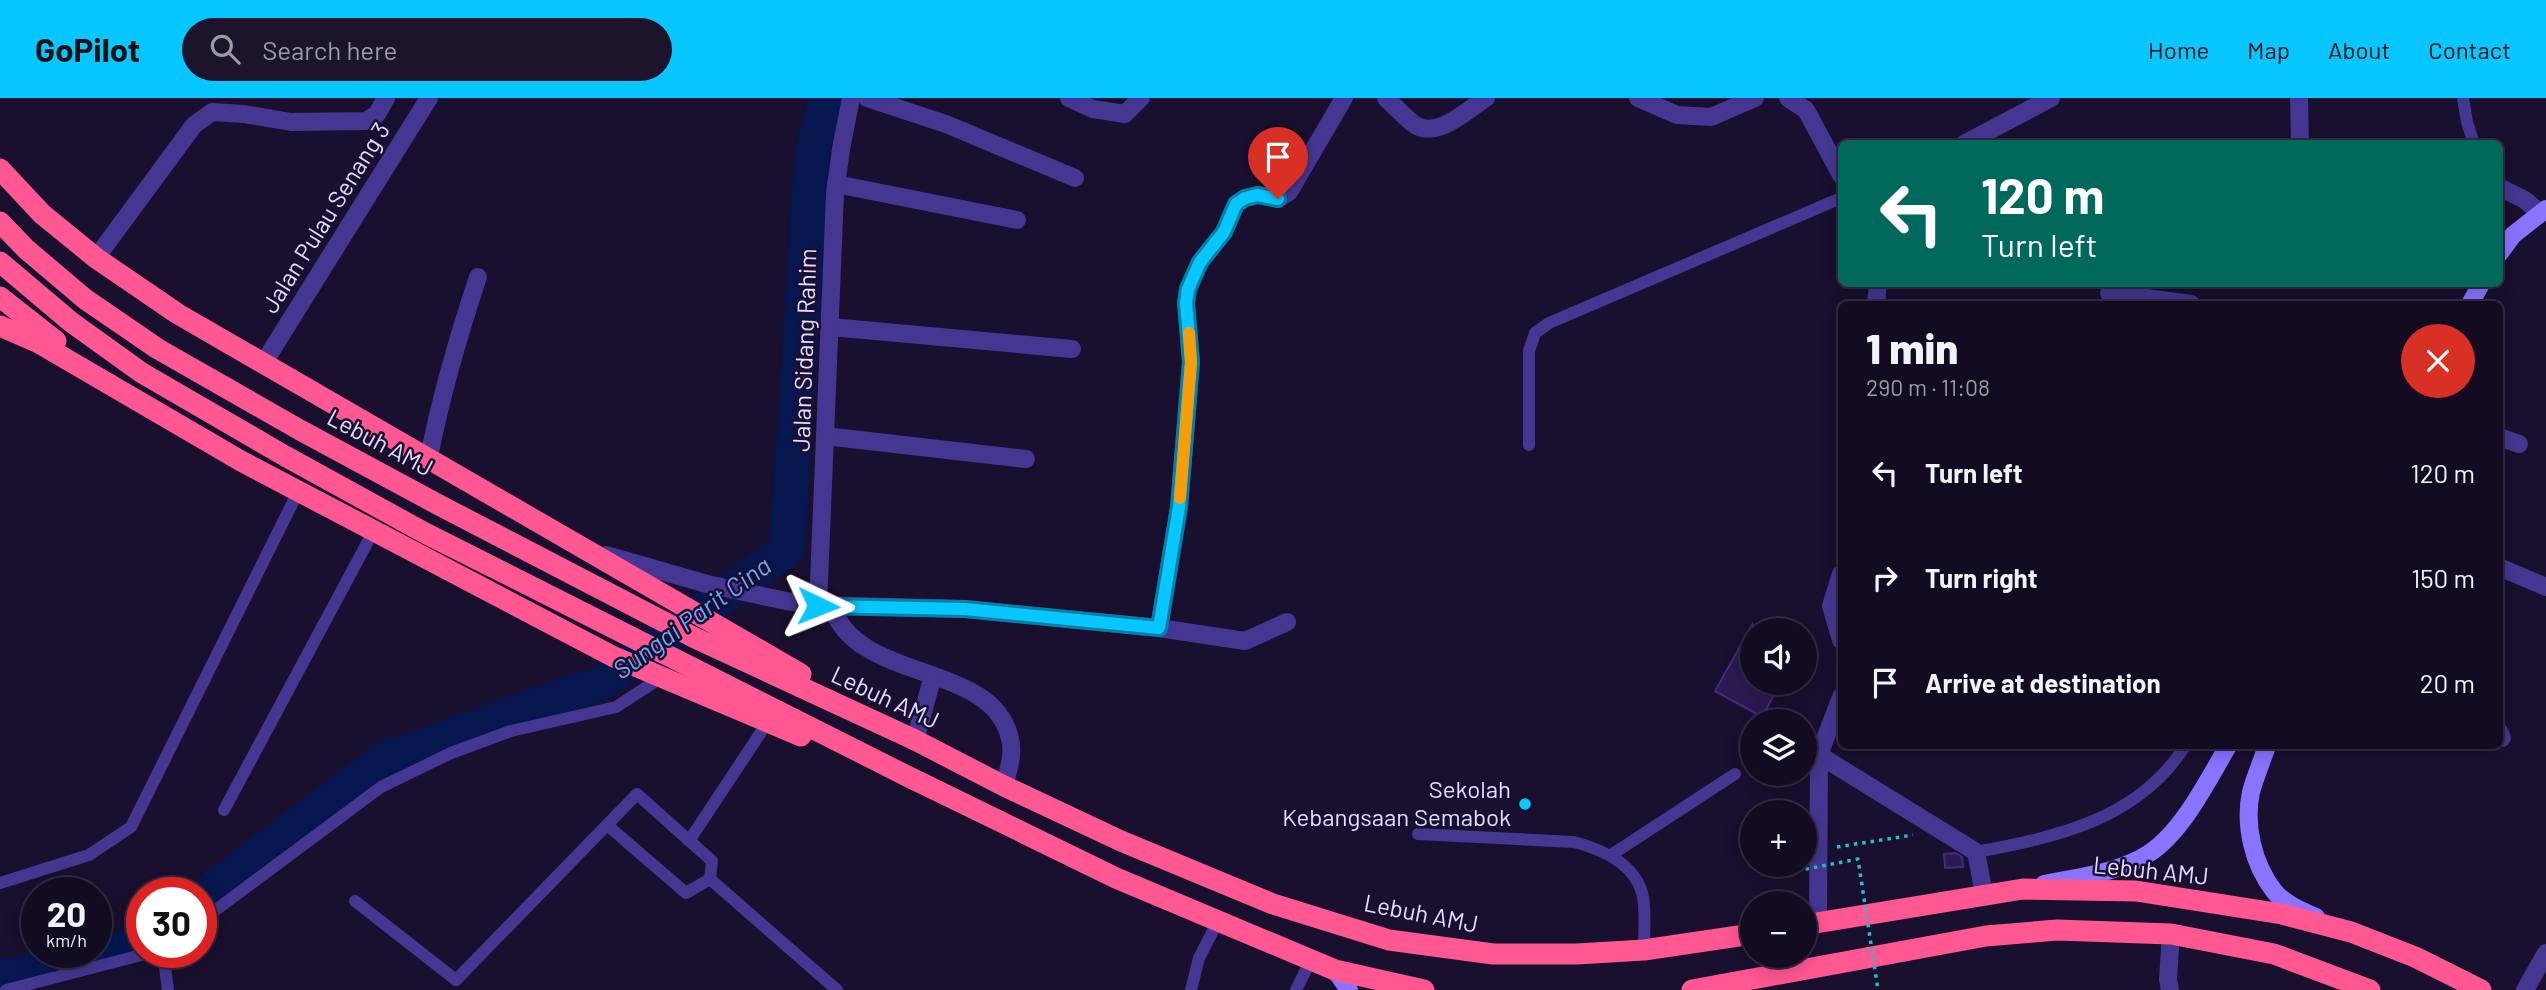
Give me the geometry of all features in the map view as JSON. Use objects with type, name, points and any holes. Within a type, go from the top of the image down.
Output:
[{"type":"highway","points":[[0,169],[42,215]]},
{"type":"highway","points":[[0,185],[96,258],[178,314],[915,740]]},
{"type":"highway","name":"Lebuh AMJ","points":[[0,222],[85,299],[158,349],[439,505],[695,638],[915,740],[1004,786],[1121,841],[1273,904],[1389,940],[1493,954],[1577,954],[1644,950],[1740,936]]},
{"type":"highway","points":[[0,261],[71,322],[142,373],[425,533],[909,777],[1116,878],[1335,970],[1424,990]]},
{"type":"highway","points":[[0,297],[63,347],[129,393]]},
{"type":"highway","points":[[0,326],[37,342],[129,393],[298,492],[614,657],[767,723],[909,777]]},
{"type":"highway","name":"Lebuh AMJ","points":[[1817,923],[2023,889],[2136,891],[2282,914],[2351,932],[2415,957],[2481,990]]},
{"type":"highway","points":[[1692,990],[1986,936],[2057,930],[2171,934],[2274,954],[2370,990]]},
{"type":"street","points":[[96,258],[194,125],[212,112],[291,122],[366,121],[377,114],[386,98]]},
{"type":"street","name":"Jalan Pulau Senang 3","points":[[264,364],[429,98]]},
{"type":"street","name":"Jalan Sidang Rahim","points":[[825,606],[825,436],[836,184],[851,98]]},
{"type":"street","points":[[867,98],[977,135],[1074,178]]},
{"type":"street","points":[[1069,98],[1093,109],[1125,114],[1141,98]]},
{"type":"street","points":[[1159,628],[1179,507],[1191,362],[1186,303],[1191,282],[1200,262],[1224,232],[1236,204],[1245,198],[1258,195],[1278,199],[1289,192],[1344,98]]},
{"type":"street","points":[[1386,98],[1416,125],[1429,129],[1443,126],[1486,98]]},
{"type":"street","points":[[1638,98],[1677,116],[1711,117],[1755,98]]},
{"type":"street","points":[[1788,98],[1806,110],[1838,169]]},
{"type":"street","points":[[1976,140],[2051,98]]},
{"type":"street","points":[[2299,98],[2300,140]]},
{"type":"street","points":[[836,184],[1017,220]]},
{"type":"street","points":[[2503,189],[2542,211],[2513,234],[2503,248]]},
{"type":"street","points":[[429,457],[440,402],[478,277]]},
{"type":"street","points":[[2109,293],[2169,301]]},
{"type":"street","points":[[831,327],[1072,349]]},
{"type":"street","points":[[825,436],[1026,459]]},
{"type":"street","points":[[2503,438],[2519,444]]},
{"type":"street","points":[[590,551],[707,584],[786,601],[825,606],[965,609],[1159,628],[1245,641],[1287,622]]},
{"type":"street","points":[[2503,570],[2546,587]]},
{"type":"street","points":[[1838,584],[1831,606],[1838,630]]},
{"type":"street","points":[[825,606],[845,632],[862,645],[900,664],[962,688],[989,704],[1004,721],[1011,740],[1010,762],[1004,786]]},
{"type":"street","points":[[915,740],[933,676]]},
{"type":"street","points":[[1817,850],[1819,755],[1838,705]]},
{"type":"street","points":[[2023,889],[2113,869],[2148,854],[2174,832],[2226,749]]},
{"type":"street","points":[[2266,749],[2251,794],[2250,832],[2258,864],[2275,893],[2302,911],[2351,932]]},
{"type":"street","points":[[1819,755],[1976,852],[1984,894]]},
{"type":"street","points":[[2170,990],[2168,979],[2171,934]]},
{"type":"street","points":[[2525,990],[2546,953]]},
{"type":"street","points":[[1335,970],[1349,990]]},
{"type":"lane","points":[[2463,98],[2466,122],[2473,140]]},
{"type":"lane","points":[[1530,445],[1529,351],[1535,333],[1549,323],[1838,199]]},
{"type":"lane","points":[[0,883],[89,855],[131,827],[298,492]]},
{"type":"lane","points":[[224,810],[373,532]]},
{"type":"lane","points":[[217,909],[381,787],[451,752],[511,731],[616,707],[652,673]]},
{"type":"lane","points":[[689,841],[767,723]]},
{"type":"lane","points":[[1976,852],[2037,840],[2116,811],[2171,767],[2183,749]]},
{"type":"lane","points":[[1611,855],[1735,774]]},
{"type":"lane","points":[[355,901],[456,980],[637,794],[712,861],[710,879]]},
{"type":"lane","points":[[607,825],[686,893],[710,879]]},
{"type":"lane","points":[[1418,834],[1574,842],[1595,847],[1611,855],[1639,883],[1644,902],[1644,950]]},
{"type":"lane","points":[[710,879],[837,990]]},
{"type":"lane","points":[[1191,990],[1199,958],[1218,921]]},
{"type":"lane","points":[[6,990],[126,959]]},
{"type":"lane","points":[[1297,990],[1311,960]]},
{"type":"lane","points":[[165,968],[168,990]]},
{"type":"path","points":[[1817,850],[1922,834]]},
{"type":"path","points":[[1817,867],[1858,859],[1878,990]]},
{"type":"building","points":[[1740,646],[1740,695],[1774,695],[1766,709],[1748,709],[1715,691]]},
{"type":"building","points":[[1956,853],[1962,857],[1963,867],[1945,868],[1944,854]]},
{"type":"waterway","name":"Sungai Parit Cina","points":[[217,886],[385,759],[603,682],[787,550],[812,152],[827,98]]},
{"type":"waterway","name":"Sungai Parit Cina","points":[[0,978],[126,947]]},
{"type":"slow traffic","points":[[1180,498],[1191,362],[1189,333]]},
{"type":"place","name":"Sekolah Kebangsaan Semabok","points":[[1525,804]]},
{"type":"route","points":[[818,606],[965,609],[1159,628],[1179,507],[1191,362],[1186,303],[1188,289],[1200,262],[1224,232],[1236,204],[1245,198],[1258,195],[1278,199]]}]
